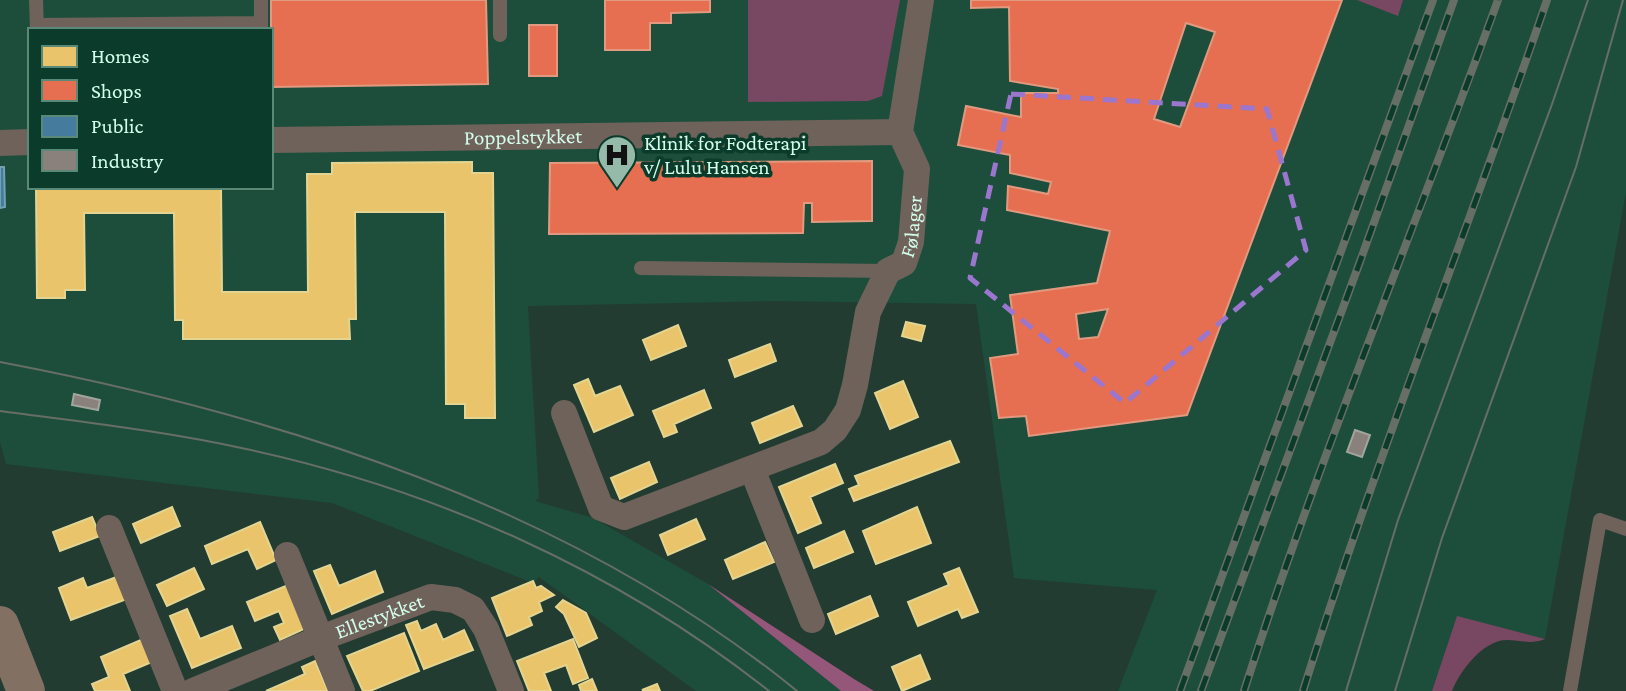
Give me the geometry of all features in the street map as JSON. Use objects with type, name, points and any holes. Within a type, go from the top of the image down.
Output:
[{"type":"main road","points":[[0,625],[26,691]]},
{"type":"street","points":[[900,132],[921,0]]},
{"type":"street","name":"Poppelstykket","points":[[273,139],[900,132]]},
{"type":"street","name":"Følager","points":[[564,413],[601,508],[624,517],[821,442],[835,430],[848,410],[868,312],[888,271],[904,263],[911,242],[917,169],[900,132]]},
{"type":"street","points":[[0,143],[28,142]]},
{"type":"street","points":[[752,469],[812,620]]},
{"type":"street","points":[[109,528],[175,691]]},
{"type":"street","name":"Ellestykket","points":[[287,555],[342,691]]},
{"type":"street","name":"Ellestykket","points":[[193,691],[321,638],[431,597],[455,600],[473,609],[486,629],[511,691]]},
{"type":"lane","points":[[36,0],[37,27],[261,26],[261,0]]},
{"type":"lane","points":[[499,0],[500,34]]},
{"type":"lane","points":[[642,268],[888,271]]},
{"type":"lane","points":[[1570,691],[1600,520],[1626,529]]},
{"type":"highlighted area","points":[[1011,94],[1267,109],[1306,250],[1125,403],[970,278]]},
{"type":"shaded area","points":[[0,0],[1626,0],[1626,192],[1545,639],[1457,617],[1432,691],[1118,691],[1157,590],[1014,578],[976,304],[776,301],[528,306],[539,498],[535,501],[593,518],[708,584],[841,691],[696,691],[539,577],[533,583],[332,503],[6,464],[0,442]]},
{"type":"shaded area","points":[[748,0],[900,0],[882,96],[868,101],[748,102]]},
{"type":"shaded area","points":[[1357,0],[1403,0],[1398,16]]},
{"type":"shaded area","points":[[708,584],[854,679],[874,691],[841,691]]},
{"type":"shaded area","points":[[1457,616],[1545,639],[1530,642],[1507,640],[1489,645],[1467,666],[1452,691],[1432,691]]},
{"type":"building: Homes","points":[[472,162],[472,173],[493,173],[495,418],[465,418],[465,404],[446,404],[445,212],[355,212],[356,319],[349,319],[350,339],[183,339],[183,320],[175,320],[174,213],[84,213],[85,290],[65,290],[65,298],[37,298],[36,189],[221,189],[222,292],[308,292],[307,174],[332,174],[332,163]]},
{"type":"building: Homes","points":[[906,322],[925,326],[921,341],[902,336]]},
{"type":"building: Homes","points":[[678,325],[686,346],[651,360],[643,340]]},
{"type":"building: Homes","points":[[770,344],[776,361],[735,377],[729,360]]},
{"type":"building: Homes","points":[[588,379],[595,396],[620,386],[633,415],[594,432],[574,385]]},
{"type":"building: Homes","points":[[903,381],[918,417],[890,429],[875,393]]},
{"type":"building: Homes","points":[[704,390],[711,408],[674,424],[677,432],[664,437],[653,411]]},
{"type":"building: Homes","points":[[793,406],[802,426],[760,443],[752,423]]},
{"type":"building: Homes","points":[[950,441],[959,462],[854,501],[849,489],[859,485],[855,476]]},
{"type":"building: Homes","points":[[649,462],[657,482],[620,499],[611,478]]},
{"type":"building: Homes","points":[[835,464],[843,483],[810,497],[821,523],[798,533],[779,487]]},
{"type":"building: Homes","points":[[172,507],[180,526],[141,543],[133,524]]},
{"type":"building: Homes","points":[[917,507],[931,543],[876,564],[863,531]]},
{"type":"building: Homes","points":[[92,517],[100,536],[60,551],[53,532]]},
{"type":"building: Homes","points":[[696,519],[705,539],[668,555],[660,535]]},
{"type":"building: Homes","points":[[260,522],[276,560],[257,569],[248,549],[212,564],[205,546]]},
{"type":"building: Homes","points":[[844,531],[853,552],[814,568],[806,548]]},
{"type":"building: Homes","points":[[765,542],[774,562],[733,579],[725,560]]},
{"type":"building: Homes","points":[[330,565],[339,586],[375,571],[383,592],[332,614],[314,571]]},
{"type":"building: Homes","points":[[194,568],[204,589],[167,606],[157,585]]},
{"type":"building: Homes","points":[[959,568],[978,612],[962,618],[958,609],[918,626],[908,602],[949,585],[944,574]]},
{"type":"building: Homes","points":[[119,576],[127,599],[71,620],[59,588],[83,578],[87,588]]},
{"type":"building: Homes","points":[[533,581],[536,588],[541,586],[554,595],[539,602],[542,611],[529,617],[532,625],[507,636],[492,598]]},
{"type":"building: Homes","points":[[288,585],[306,628],[280,640],[274,627],[284,623],[279,611],[255,621],[247,602]]},
{"type":"building: Homes","points":[[870,596],[878,616],[836,634],[828,614]]},
{"type":"building: Homes","points":[[563,600],[586,613],[597,638],[579,647],[564,614],[556,607]]},
{"type":"building: Homes","points":[[187,609],[200,639],[232,626],[241,648],[192,668],[170,616]]},
{"type":"building: Homes","points":[[417,621],[421,631],[436,624],[443,640],[464,630],[473,650],[424,669],[406,625]]},
{"type":"building: Homes","points":[[404,633],[419,671],[370,691],[363,691],[347,656]]},
{"type":"building: Homes","points":[[143,639],[152,662],[123,674],[130,691],[95,691],[92,684],[109,677],[101,657]]},
{"type":"building: Homes","points":[[573,639],[588,678],[573,684],[566,665],[544,673],[551,691],[529,691],[517,661]]},
{"type":"building: Homes","points":[[920,655],[930,679],[902,691],[892,667]]},
{"type":"building: Homes","points":[[315,661],[328,691],[266,691],[305,674],[302,667]]},
{"type":"building: Homes","points":[[592,679],[597,691],[581,691],[579,685]]},
{"type":"building: Homes","points":[[657,684],[660,691],[642,690]]},
{"type":"building: Shops","points":[[271,0],[486,0],[488,84],[273,87]]},
{"type":"building: Shops","points":[[605,0],[710,0],[710,12],[671,13],[671,23],[650,23],[650,50],[605,50]]},
{"type":"building: Shops","points":[[971,0],[1342,0],[1187,415],[1029,436],[1026,416],[999,418],[990,358],[1018,354],[1010,295],[1097,283],[1110,231],[1007,210],[1008,186],[1048,194],[1051,182],[1010,173],[1010,155],[958,145],[966,106],[1021,117],[1021,93],[1058,93],[1058,89],[1010,81],[1009,7],[971,8]],"holes":[[[1186,23],[1215,32],[1180,127],[1154,119]],[[1108,309],[1098,337],[1079,339],[1076,314]]]},
{"type":"building: Shops","points":[[529,25],[557,25],[557,76],[529,76]]},
{"type":"building: Shops","points":[[872,161],[872,221],[812,222],[812,203],[804,203],[803,233],[549,234],[550,163]]},
{"type":"building: Public","points":[[0,167],[4,167],[5,207],[0,208]]},
{"type":"building: Industry","points":[[74,394],[100,400],[98,410],[72,405]]},
{"type":"building: Industry","points":[[1355,430],[1370,435],[1362,457],[1347,452]]},
{"type":"tram line","points":[[1346,691],[1398,520],[1588,0]]},
{"type":"tram line","points":[[1395,691],[1442,538],[1576,167],[1623,0]]},
{"type":"tram line","points":[[0,362],[212,410],[317,441],[420,478],[520,520],[617,570],[709,626],[797,691]]},
{"type":"tram line","points":[[0,411],[154,432],[246,449],[317,466],[455,512],[586,572],[649,608],[769,691]]},
{"type":"railway","points":[[1180,691],[1433,0]]},
{"type":"railway","points":[[1201,691],[1454,0]]},
{"type":"railway","points":[[1244,691],[1335,430],[1498,0]]},
{"type":"railway","points":[[1303,691],[1391,431],[1547,0]]},
{"type":"place","name":"Klinik for Fodterapi v/ Lulu Hansen","points":[[617,189]]}]
